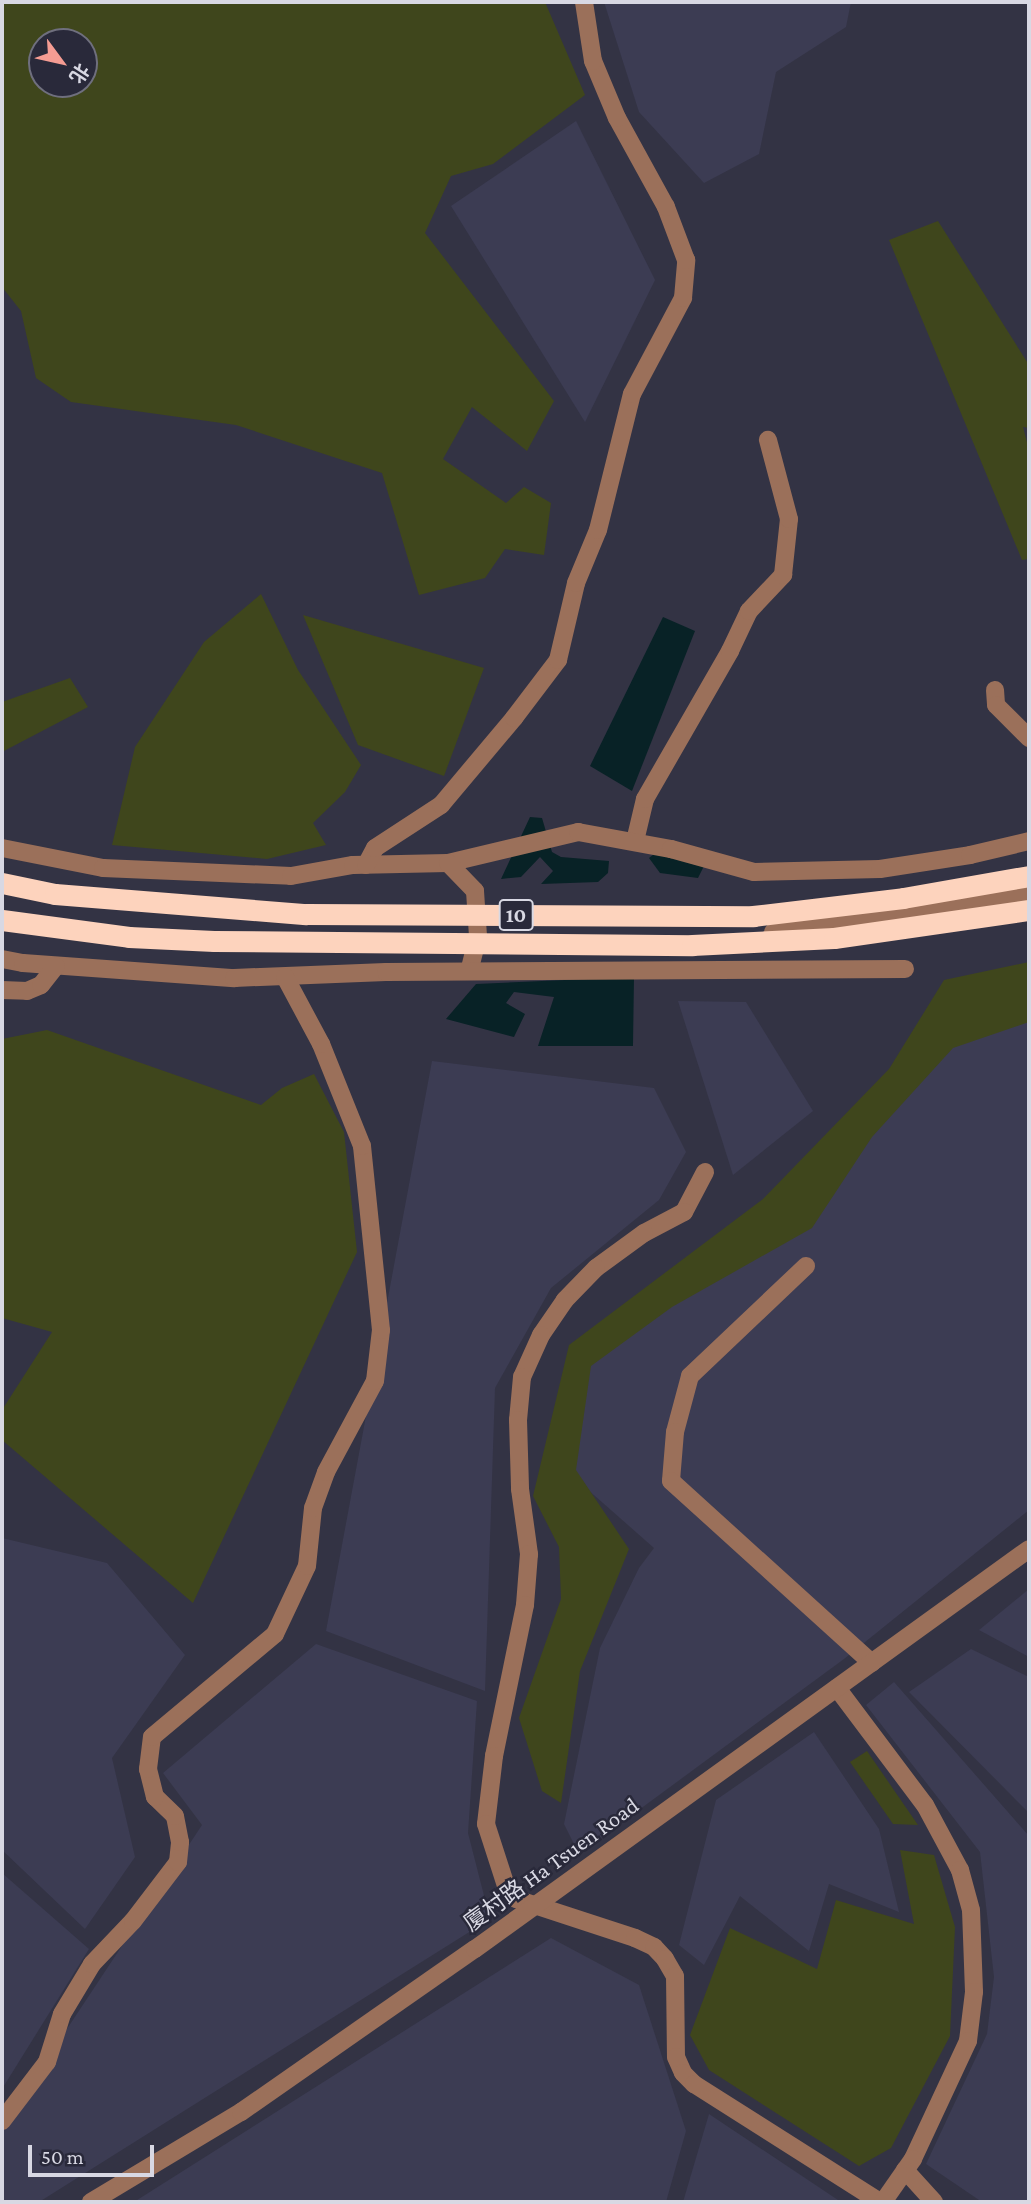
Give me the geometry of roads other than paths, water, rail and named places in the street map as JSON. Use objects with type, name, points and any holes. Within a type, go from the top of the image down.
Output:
[{"type":"highway","name":"10","points":[[2,883],[55,894],[306,914],[753,916],[904,898],[1029,876]]},
{"type":"highway","name":"10","points":[[2,920],[129,937],[214,941],[692,945],[834,938],[1029,910]]},
{"type":"street","points":[[366,865],[375,848],[441,804],[514,718],[558,660],[576,583],[598,530],[632,394],[683,298],[686,260],[666,207],[617,118],[593,61],[584,2]]},
{"type":"street","points":[[635,841],[645,799],[730,651],[749,611],[783,575],[789,519],[768,440]]},
{"type":"street","points":[[995,690],[996,705],[1029,738]]},
{"type":"street","points":[[2,848],[103,868],[291,876],[366,865],[448,863],[578,832],[635,841],[754,872],[880,869],[971,855],[1029,841]]},
{"type":"street","points":[[448,863],[475,891],[478,936],[469,971]]},
{"type":"street","points":[[478,936],[760,934],[1029,894]]},
{"type":"street","points":[[2,959],[56,966],[234,978],[469,971],[905,969]]},
{"type":"street","points":[[2,990],[27,991],[41,985],[56,966]]},
{"type":"street","points":[[2,2121],[47,2062],[62,2014],[92,1964],[133,1921],[177,1862],[180,1842],[175,1816],[155,1797],[148,1769],[152,1737],[275,1634],[307,1566],[313,1508],[326,1472],[375,1381],[381,1330],[362,1146],[321,1044],[285,977]]},
{"type":"street","points":[[705,1172],[684,1212],[645,1234],[596,1268],[565,1300],[541,1335],[522,1377],[518,1420],[520,1489],[529,1554],[526,1605],[494,1756],[486,1824],[506,1886],[516,1899],[537,1904],[654,1947],[675,1976],[676,2057],[683,2073],[694,2084],[881,2202],[905,2170],[968,2041],[974,1992],[971,1910],[960,1870],[925,1805],[837,1688]]},
{"type":"street","points":[[806,1266],[690,1376],[675,1432],[671,1481],[872,1663]]},
{"type":"street","name":"廈村路 Ha Tsuen Road","points":[[91,2202],[241,2112],[537,1904],[1029,1549]]},
{"type":"street","points":[[905,2170],[934,2202]]}]
